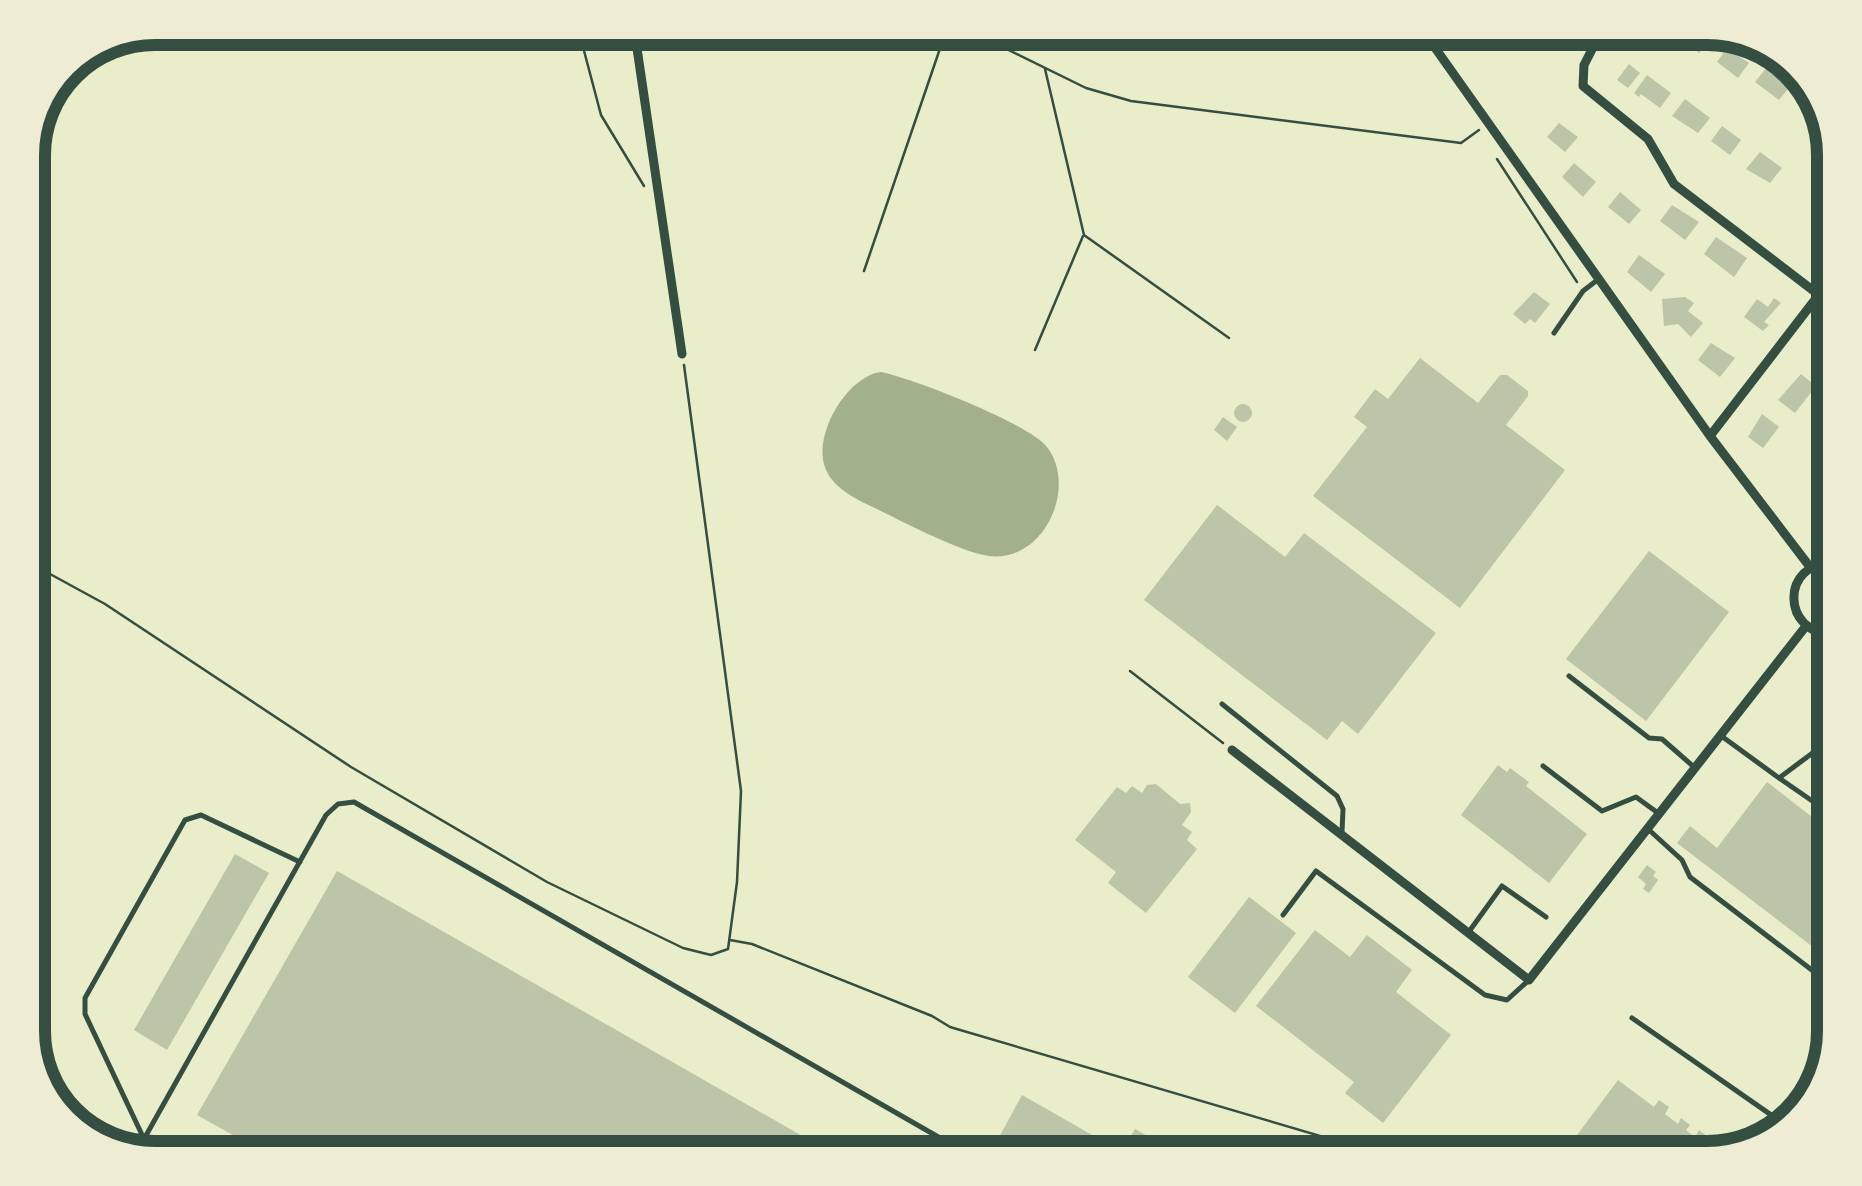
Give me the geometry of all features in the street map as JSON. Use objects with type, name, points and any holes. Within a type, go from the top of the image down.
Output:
[{"type":"street","points":[[637,45],[682,354]]},
{"type":"street","points":[[1433,45],[1710,436],[1810,568]]},
{"type":"street","points":[[1594,45],[1584,65],[1583,86],[1648,139],[1674,184],[1817,293]]},
{"type":"street","points":[[1710,436],[1817,298]]},
{"type":"street","points":[[1817,567],[1800,576],[1794,589],[1798,615],[1806,626],[1817,631]]},
{"type":"street","points":[[1232,750],[1529,980],[1806,626]]},
{"type":"lane","points":[[1554,333],[1583,292],[1600,278]]},
{"type":"lane","points":[[1570,676],[1649,738],[1662,739],[1694,767]]},
{"type":"lane","points":[[1222,704],[1336,796],[1343,809],[1342,835]]},
{"type":"lane","points":[[1719,734],[1817,804]]},
{"type":"lane","points":[[1779,778],[1817,749]]},
{"type":"lane","points":[[1543,766],[1602,811],[1636,797],[1658,813]]},
{"type":"lane","points":[[144,1139],[326,815],[338,804],[354,802],[945,1141]]},
{"type":"lane","points":[[144,1139],[85,1014],[85,998],[148,884],[185,820],[201,815],[300,862]]},
{"type":"lane","points":[[1647,828],[1682,860],[1690,878],[1817,974]]},
{"type":"lane","points":[[1282,914],[1316,871],[1484,995],[1507,1000],[1529,980]]},
{"type":"lane","points":[[1468,933],[1502,886],[1546,917]]},
{"type":"lane","points":[[1632,1018],[1775,1118]]},
{"type":"path","points":[[583,45],[601,114],[646,189],[661,200]]},
{"type":"path","points":[[864,271],[941,45]]},
{"type":"path","points":[[997,45],[1086,88],[1149,104],[1461,143],[1490,122]]},
{"type":"path","points":[[1035,350],[1084,235],[1044,69]]},
{"type":"path","points":[[1479,130],[1470,120],[1482,112]]},
{"type":"path","points":[[1489,146],[1583,292]]},
{"type":"path","points":[[1084,235],[1229,338]]},
{"type":"path","points":[[45,571],[105,604],[351,767],[548,882],[683,948],[712,955],[728,949],[737,882],[742,791],[682,354]]},
{"type":"path","points":[[1130,671],[1232,750]]},
{"type":"path","points":[[729,940],[752,944],[932,1016],[950,1027],[1337,1141]]},
{"type":"shaded area","points":[[881,372],[943,392],[995,415],[1047,447],[1056,463],[1057,501],[1040,535],[1026,548],[1009,555],[976,553],[862,502],[834,482],[824,464],[824,436],[829,421],[857,383]]},
{"type":"building","points":[[1689,45],[1705,45],[1699,53]]},
{"type":"building","points":[[1728,47],[1740,50],[1737,55],[1749,63],[1738,78],[1717,62]]},
{"type":"building","points":[[1629,64],[1640,73],[1628,88],[1617,80]]},
{"type":"building","points":[[1767,67],[1792,84],[1779,100],[1755,82]]},
{"type":"building","points":[[1647,75],[1671,93],[1660,108],[1634,93]]},
{"type":"building","points":[[1685,99],[1710,118],[1698,133],[1672,116]]},
{"type":"building","points":[[1559,123],[1578,137],[1565,152],[1547,137]]},
{"type":"building","points":[[1722,126],[1741,140],[1730,155],[1711,141]]},
{"type":"building","points":[[1760,152],[1782,168],[1770,183],[1746,169]]},
{"type":"building","points":[[1574,163],[1596,182],[1583,197],[1562,177]]},
{"type":"building","points":[[1620,192],[1641,210],[1629,224],[1608,207]]},
{"type":"building","points":[[1672,205],[1699,222],[1685,240],[1660,221]]},
{"type":"building","points":[[1716,237],[1747,258],[1734,277],[1704,254]]},
{"type":"building","points":[[1639,255],[1665,274],[1651,292],[1627,272]]},
{"type":"building","points":[[1534,292],[1550,304],[1535,323],[1530,319],[1525,324],[1513,314]]},
{"type":"building","points":[[1685,297],[1694,303],[1688,311],[1703,323],[1691,337],[1678,324],[1664,326],[1662,299]]},
{"type":"building","points":[[1774,298],[1781,303],[1764,322],[1769,325],[1763,331],[1744,317],[1757,299],[1768,307]]},
{"type":"building","points":[[1711,343],[1735,358],[1720,377],[1698,360]]},
{"type":"building","points":[[1420,358],[1478,403],[1500,375],[1507,375],[1528,391],[1506,425],[1565,470],[1460,608],[1313,496],[1367,427],[1354,417],[1375,389],[1388,399]]},
{"type":"building","points":[[1801,374],[1816,386],[1795,413],[1778,400]]},
{"type":"building","points":[[1243,404],[1252,413],[1243,422],[1234,413]]},
{"type":"building","points":[[1762,414],[1779,427],[1763,448],[1748,437]]},
{"type":"building","points":[[1223,417],[1237,427],[1227,441],[1214,430]]},
{"type":"building","points":[[1217,505],[1285,557],[1304,533],[1436,633],[1358,734],[1342,721],[1327,740],[1144,600]]},
{"type":"building","points":[[1649,551],[1729,612],[1646,721],[1566,659]]},
{"type":"building","points":[[1498,765],[1507,772],[1510,768],[1529,782],[1526,786],[1587,834],[1549,883],[1461,815]]},
{"type":"building","points":[[1767,782],[1817,821],[1817,950],[1677,843],[1690,826],[1717,848]]},
{"type":"building","points":[[1156,784],[1180,804],[1190,803],[1191,812],[1182,825],[1192,832],[1187,840],[1197,849],[1146,913],[1108,883],[1116,872],[1075,840],[1117,787],[1126,793],[1132,786],[1142,793],[1147,785]]},
{"type":"building","points":[[235,854],[269,873],[167,1050],[134,1030]]},
{"type":"building","points":[[1647,865],[1656,872],[1653,876],[1658,880],[1649,893],[1638,877]]},
{"type":"building","points":[[337,871],[811,1141],[244,1141],[197,1115]]},
{"type":"building","points":[[1249,897],[1296,933],[1235,1013],[1188,977]]},
{"type":"building","points":[[1315,930],[1350,957],[1367,935],[1412,970],[1396,992],[1451,1035],[1383,1123],[1345,1093],[1354,1082],[1256,1006]]},
{"type":"building","points":[[1618,1080],[1654,1107],[1659,1100],[1669,1107],[1665,1114],[1678,1124],[1681,1118],[1690,1125],[1686,1130],[1695,1137],[1699,1130],[1708,1137],[1705,1141],[1573,1141]]},
{"type":"building","points":[[1022,1095],[1103,1141],[997,1141]]},
{"type":"building","points":[[1135,1129],[1156,1141],[1128,1141]]}]
